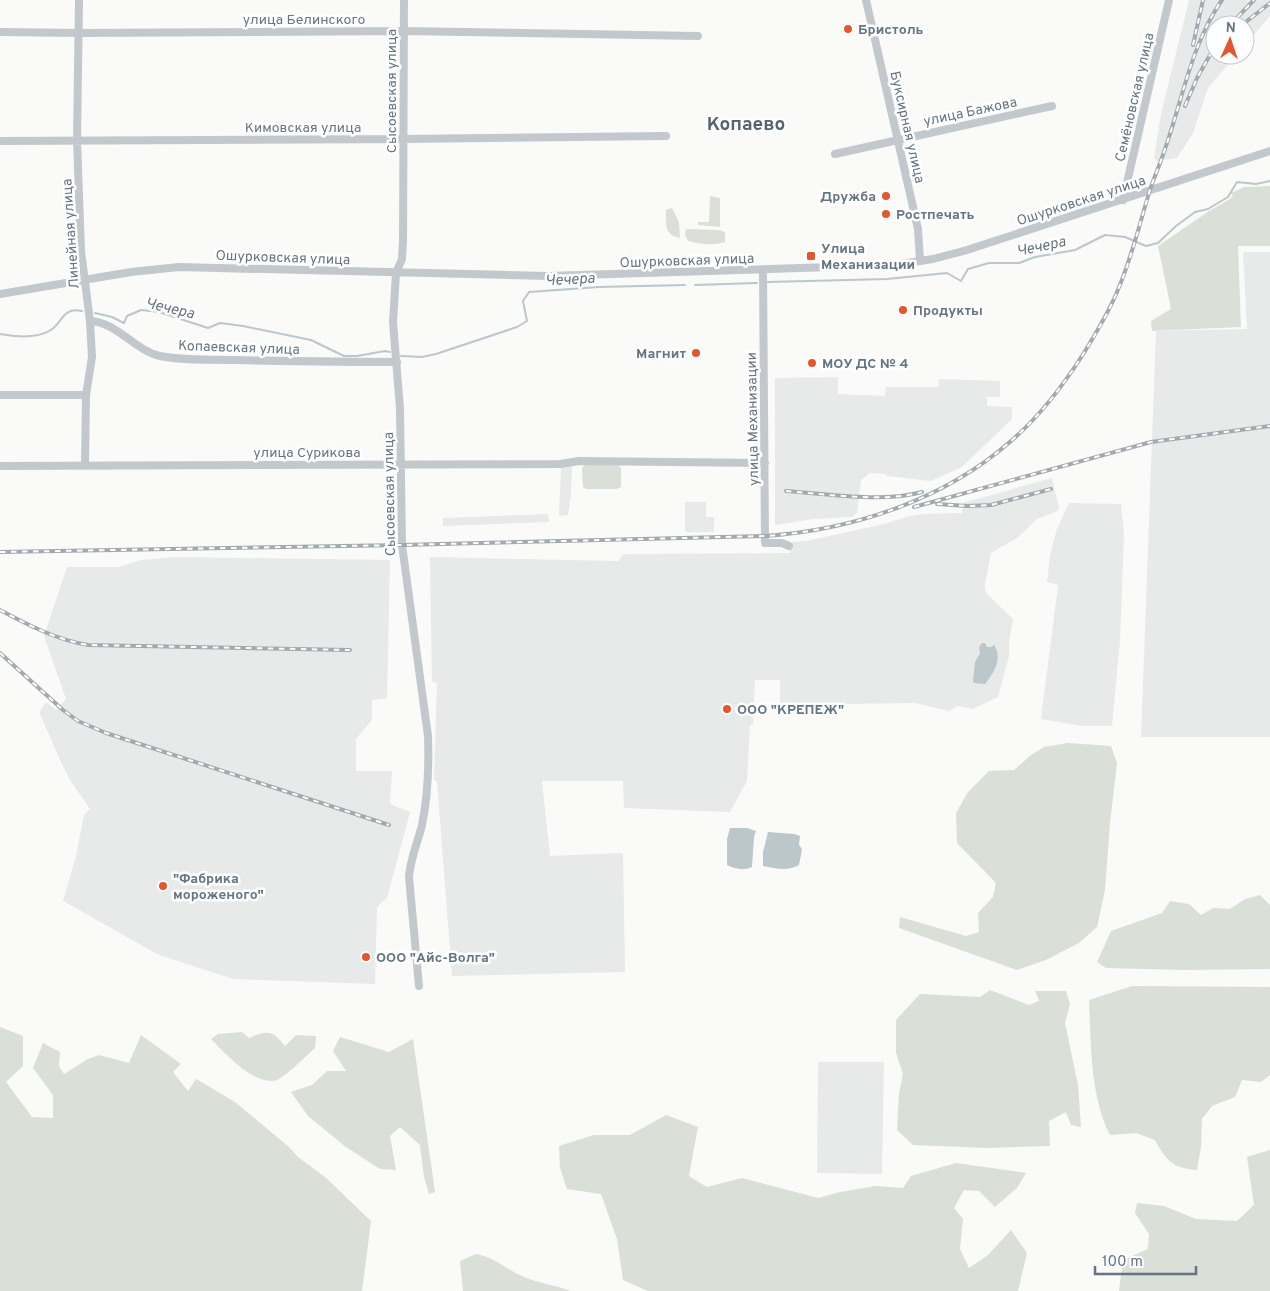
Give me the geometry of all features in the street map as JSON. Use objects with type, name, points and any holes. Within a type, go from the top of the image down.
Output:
[{"type":"street","name":"Линейная улица","points":[[79,0],[77,140],[81,251],[90,321],[92,357],[86,395],[85,466]]},
{"type":"street","name":"Сысоевская улица","points":[[404,0],[402,259],[396,273],[393,322],[397,362],[403,564],[428,736],[429,756],[423,822],[410,865],[409,877],[419,986]]},
{"type":"street","name":"Буксирная улица","points":[[866,0],[918,229],[920,261]]},
{"type":"street","name":"Семёновская улица","points":[[1123,200],[1169,0]]},
{"type":"street","name":"улица Белинского","points":[[0,32],[403,31],[698,36]]},
{"type":"street","name":"улица Бажова","points":[[835,154],[1052,106]]},
{"type":"street","name":"Кимовская улица","points":[[0,141],[666,136]]},
{"type":"street","name":"Ошурковская улица","points":[[0,294],[131,272],[179,267],[548,276],[894,265],[967,250],[1270,151]]},
{"type":"street","name":"улица Механизации","points":[[763,270],[765,543],[782,543],[789,546]]},
{"type":"street","name":"Копаевская улица","points":[[90,321],[102,322],[146,351],[174,358],[397,362]]},
{"type":"street","points":[[0,395],[86,395]]},
{"type":"street","name":"улица Сурикова","points":[[0,466],[560,464],[578,461],[765,463]]},
{"type":"shaded area","points":[[1189,0],[1270,0],[1270,16],[1255,33],[1255,15],[1205,15],[1205,65],[1228,65],[1208,88],[1193,133],[1177,158],[1157,161],[1154,158],[1161,114]]},
{"type":"shaded area","points":[[1270,186],[1270,246],[1238,246],[1241,327],[1152,331],[1151,321],[1171,309],[1158,246],[1230,199],[1233,196],[1231,193],[1244,187]]},
{"type":"shaded area","points":[[710,196],[720,198],[720,227],[698,225],[698,222],[709,222]]},
{"type":"shaded area","points":[[672,208],[679,222],[680,238],[671,234],[667,228],[666,210]]},
{"type":"shaded area","points":[[686,229],[719,230],[725,232],[725,242],[706,244],[688,241],[685,235]]},
{"type":"shaded area","points":[[1243,252],[1270,252],[1270,737],[1141,737],[1156,331],[1247,329]]},
{"type":"shaded area","points":[[838,377],[838,394],[885,396],[886,387],[938,387],[939,379],[1000,381],[1000,397],[987,397],[987,406],[1012,407],[1012,419],[962,467],[931,481],[870,473],[861,480],[857,513],[852,517],[813,519],[775,525],[775,378]]},
{"type":"shaded area","points":[[585,465],[617,465],[621,468],[621,487],[617,489],[586,489],[583,487],[582,468]]},
{"type":"shaded area","points":[[561,466],[572,466],[571,496],[568,515],[559,516]]},
{"type":"shaded area","points":[[1052,478],[1059,508],[1058,511],[1037,519],[1017,538],[991,553],[985,590],[1013,619],[1009,642],[1009,656],[998,697],[973,709],[958,706],[949,711],[915,703],[782,705],[780,702],[780,680],[755,680],[753,725],[750,725],[747,781],[730,812],[624,808],[623,781],[542,781],[550,856],[623,853],[625,972],[452,976],[437,781],[434,780],[437,683],[432,682],[430,557],[618,561],[624,554],[790,553],[792,542],[806,541],[884,524],[910,516],[962,513],[963,503]]},
{"type":"shaded area","points":[[685,502],[706,502],[706,517],[714,517],[714,532],[685,532]]},
{"type":"shaded area","points":[[1069,503],[1121,504],[1124,534],[1120,640],[1112,726],[1081,726],[1041,719],[1058,585],[1047,582],[1050,555],[1057,529]]},
{"type":"shaded area","points":[[548,514],[549,522],[443,526],[443,518]]},
{"type":"shaded area","points":[[175,557],[390,560],[387,698],[372,700],[372,720],[356,739],[356,771],[392,771],[390,804],[410,812],[387,898],[377,907],[375,984],[233,979],[159,955],[63,901],[76,856],[84,815],[90,809],[70,780],[39,712],[46,702],[56,710],[66,699],[44,636],[67,567],[119,567],[141,560]]},
{"type":"shaded area","points":[[982,643],[985,643],[987,647],[994,645],[998,655],[994,670],[985,684],[974,683],[973,681],[975,662],[980,653],[979,647]]},
{"type":"shaded area","points":[[1068,743],[1111,746],[1117,763],[1105,890],[1097,927],[1079,943],[1046,960],[1017,970],[899,928],[900,917],[966,936],[979,932],[978,913],[993,897],[996,883],[957,843],[956,813],[968,792],[989,771],[1014,770],[1031,755],[1044,747]]},
{"type":"shaded area","points":[[730,828],[747,828],[756,831],[752,867],[740,869],[727,865],[727,839]]},
{"type":"shaded area","points":[[768,832],[800,836],[799,845],[802,849],[799,865],[786,869],[763,866],[763,852]]},
{"type":"shaded area","points":[[1260,895],[1270,905],[1270,969],[1183,970],[1106,968],[1097,962],[1111,931],[1162,913],[1170,901],[1189,904],[1201,915],[1213,908],[1230,909],[1245,899]]},
{"type":"shaded area","points":[[1132,986],[1270,987],[1270,1075],[1261,1082],[1242,1080],[1235,1097],[1212,1106],[1202,1119],[1201,1147],[1197,1170],[1182,1167],[1171,1162],[1155,1140],[1136,1133],[1110,1135],[1103,1120],[1093,1069],[1089,1000]]},
{"type":"shaded area","points":[[990,990],[1029,1005],[1039,1001],[1035,991],[1066,991],[1070,1004],[1065,1023],[1078,1085],[1081,1127],[1071,1125],[1066,1112],[1049,1121],[1050,1146],[987,1148],[913,1145],[897,1130],[899,1094],[903,1074],[896,1053],[896,1020],[920,994],[980,997]]},
{"type":"shaded area","points":[[0,1027],[23,1036],[23,1066],[6,1082],[32,1117],[53,1118],[53,1095],[33,1068],[43,1043],[60,1052],[59,1066],[64,1074],[88,1059],[99,1055],[129,1063],[141,1035],[181,1064],[173,1072],[188,1091],[196,1079],[235,1102],[289,1147],[298,1157],[325,1177],[371,1221],[362,1291],[0,1291]]},
{"type":"shaded area","points":[[242,1032],[249,1038],[265,1033],[273,1034],[285,1046],[296,1035],[316,1036],[315,1048],[281,1078],[268,1081],[250,1074],[232,1060],[211,1039],[218,1034]]},
{"type":"shaded area","points":[[340,1037],[389,1052],[413,1039],[435,1192],[429,1194],[424,1177],[420,1145],[400,1127],[390,1136],[396,1170],[380,1169],[346,1147],[308,1116],[291,1092],[312,1085],[327,1071],[346,1071],[333,1051]]},
{"type":"shaded area","points":[[818,1062],[884,1062],[882,1174],[817,1173]]},
{"type":"shaded area","points":[[666,1115],[698,1127],[689,1176],[707,1187],[742,1178],[818,1198],[876,1186],[903,1188],[911,1176],[956,1163],[1026,1173],[1017,1188],[995,1207],[979,1191],[964,1190],[954,1208],[963,1219],[960,1249],[969,1268],[988,1255],[1011,1230],[1027,1253],[1018,1291],[648,1291],[623,1280],[617,1239],[601,1194],[567,1189],[560,1168],[559,1146],[594,1135],[630,1135]]},
{"type":"shaded area","points":[[1270,1150],[1270,1291],[1119,1291],[1123,1260],[1148,1249],[1149,1234],[1135,1213],[1137,1203],[1164,1206],[1196,1219],[1237,1221],[1254,1205],[1247,1157]]},
{"type":"shaded area","points":[[476,1254],[490,1258],[528,1278],[571,1291],[463,1291],[460,1261]]},
{"type":"waterway","name":"Чечера","points":[[768,282],[887,279],[947,273],[961,281],[968,269],[989,263],[1019,263],[1035,257],[1075,250],[1105,235],[1125,237],[1146,246],[1158,243],[1195,212],[1208,209],[1228,197],[1237,182],[1256,184],[1270,181]]},
{"type":"waterway","name":"Чечера","points":[[695,285],[757,283]]},
{"type":"waterway","name":"Чечера","points":[[401,356],[422,357],[436,354],[517,327],[527,321],[523,301],[529,292],[599,287],[685,285]]},
{"type":"waterway","name":"Чечера","points":[[95,313],[112,317],[124,323],[127,316],[141,310],[159,312],[208,328],[220,323],[243,326],[311,340],[344,356],[390,352]]},
{"type":"waterway","name":"Чечера","points":[[0,334],[19,336],[39,335],[55,327],[70,311],[82,311]]},
{"type":"railway","points":[[1193,45],[1203,0]]},
{"type":"railway","points":[[0,552],[765,536],[798,533],[864,519],[927,495],[957,480],[985,462],[1021,432],[1058,390],[1096,332],[1113,300],[1126,268],[1196,52],[1203,34],[1222,0]]},
{"type":"railway","points":[[1240,15],[1254,0]]},
{"type":"railway","points":[[1255,15],[1270,3]]},
{"type":"railway","points":[[1185,106],[1205,64]]},
{"type":"railway","points":[[914,507],[1151,442],[1270,426]]},
{"type":"railway","points":[[937,504],[991,505],[1051,489]]},
{"type":"railway","points":[[786,491],[873,497],[890,497],[922,492]]},
{"type":"railway","points":[[0,610],[54,636],[88,645],[350,650]]},
{"type":"railway","points":[[0,653],[63,710],[78,721],[106,733],[389,825]]},
{"type":"place","name":"Бристоль","points":[[848,29]]},
{"type":"place","name":"Дружба","points":[[886,196]]},
{"type":"place","name":"Ростпечать","points":[[886,214]]},
{"type":"place","name":"Улица Механизации","points":[[811,256]]},
{"type":"place","name":"Продукты","points":[[903,310]]},
{"type":"place","name":"Магнит","points":[[696,353]]},
{"type":"place","name":"МОУ ДС № 4","points":[[812,363]]},
{"type":"place","name":"ООО \"КРЕПЕЖ\"","points":[[727,709]]},
{"type":"place","name":"\"Фабрика мороженого\"","points":[[163,886]]},
{"type":"place","name":"ООО \"Айс-Волга\"","points":[[366,957]]},
{"type":"district","name":"Копаево","points":[[746,123]]}]
